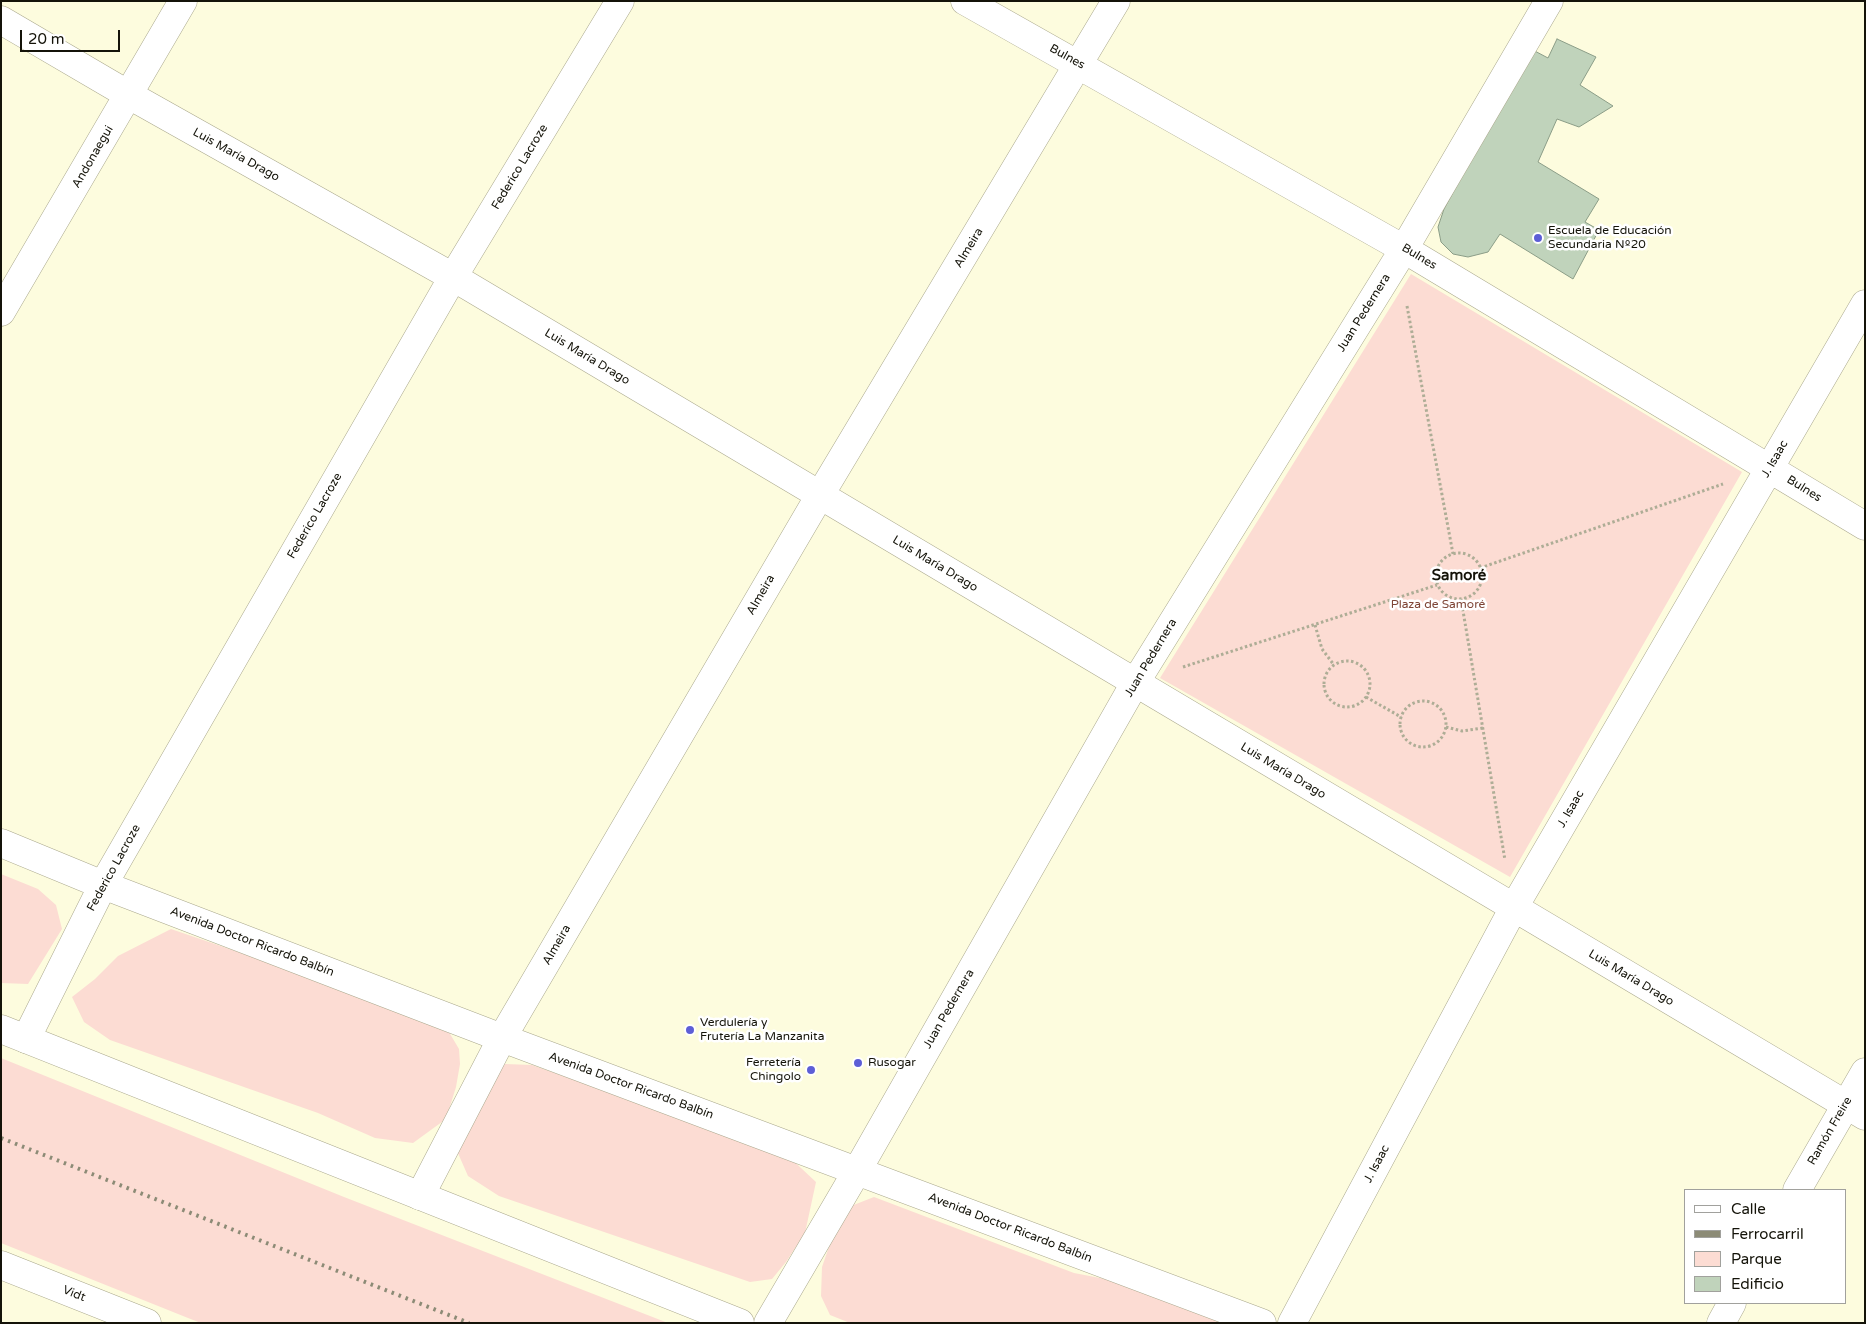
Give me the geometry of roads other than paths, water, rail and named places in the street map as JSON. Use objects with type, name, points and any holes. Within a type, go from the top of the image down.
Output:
[{"type":"street","name":"Andonaegui","points":[[1,312],[183,1]]},
{"type":"street","name":"Federico Lacroze","points":[[13,1034],[103,885],[453,277],[620,1]]},
{"type":"street","name":"Bulnes","points":[[965,1],[1080,64],[1401,254],[1770,468],[1865,526]]},
{"type":"street","name":"Almeira","points":[[420,1196],[502,1038],[820,495],[1080,64],[1116,1]]},
{"type":"street","name":"Juan Pedernera","points":[[768,1323],[857,1171],[1134,683],[1401,254],[1549,1]]},
{"type":"street","name":"Luis María Drago","points":[[1,20],[453,277],[1855,1110]]},
{"type":"street","name":"J. Isaac","points":[[1292,1323],[1514,909],[1865,304]]},
{"type":"street","name":"Avenida Doctor Ricardo Balbín","points":[[1,843],[103,885],[502,1038],[1262,1323]]},
{"type":"street","points":[[13,1034],[740,1323]]},
{"type":"street","name":"Ramón Freire","points":[[1797,1189],[1855,1110],[1865,1072]]},
{"type":"street","name":"Vidt","points":[[1,1265],[147,1323]]},
{"type":"street","points":[[1721,1323],[1731,1304]]},
{"type":"railway","points":[[1,1138],[469,1323]]},
{"type":"place","name":"Escuela de Educación Secundaria Nº20","points":[[1538,238]]},
{"type":"place","name":"Verdulería y Frutería La Manzanita","points":[[690,1030]]},
{"type":"place","name":"Rusogar","points":[[858,1063]]},
{"type":"place","name":"Ferretería Chingolo","points":[[811,1070]]},
{"type":"district","name":"Samoré","points":[[1459,576]]},
{"type":"park label","name":"Plaza de Samoré","points":[[1438,605]]}]
